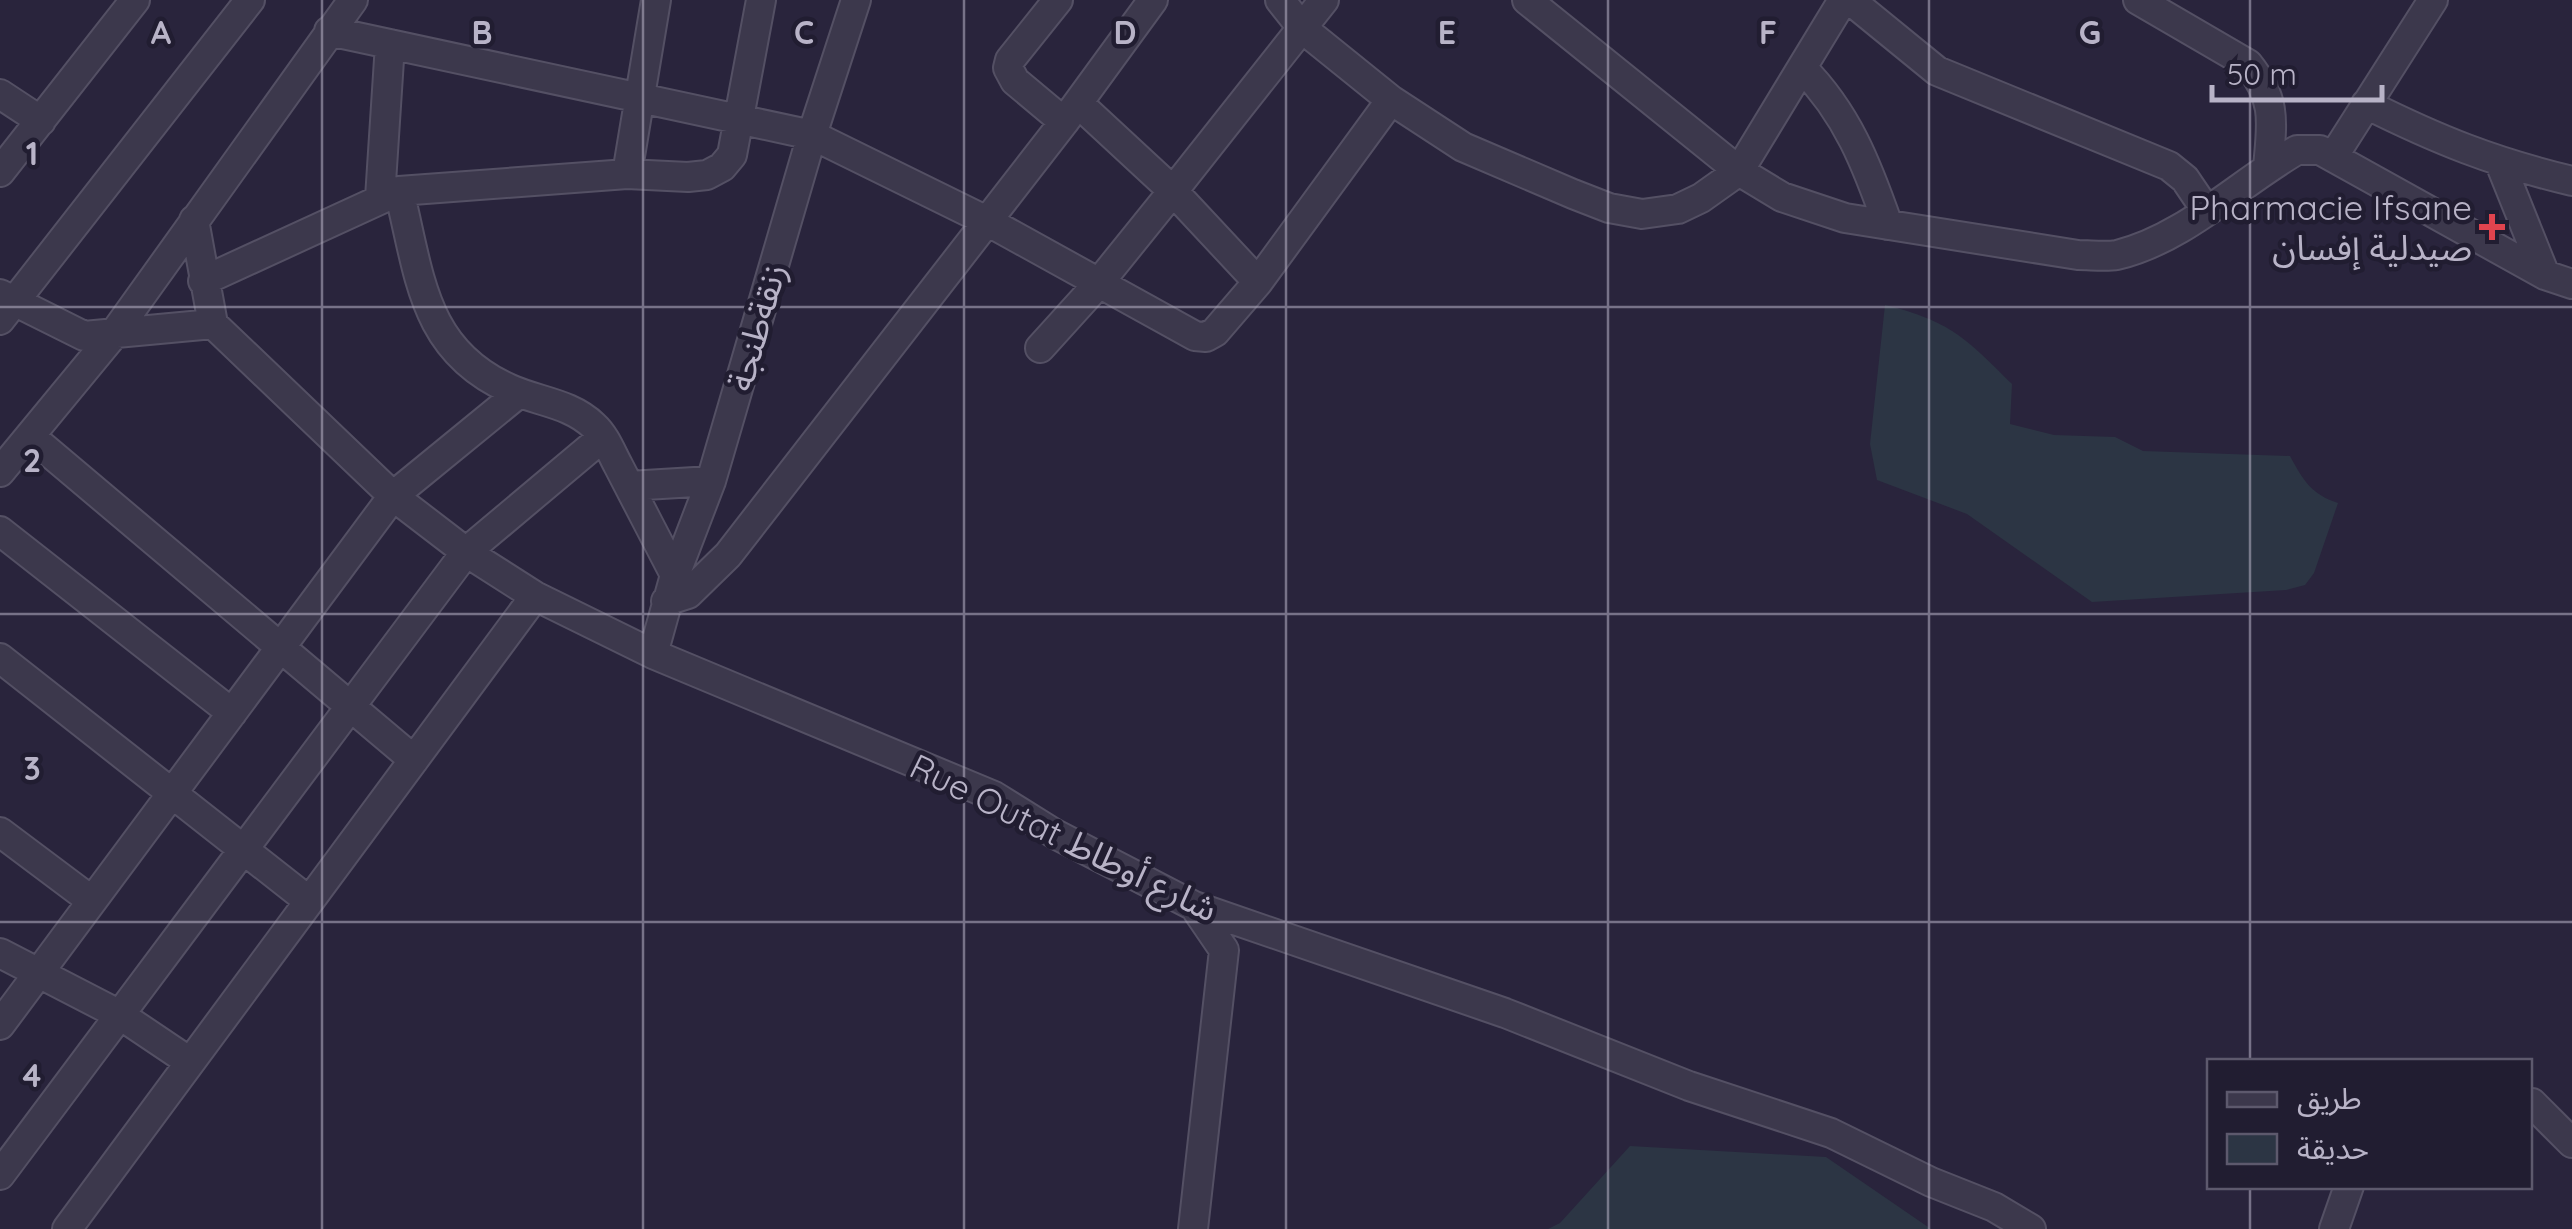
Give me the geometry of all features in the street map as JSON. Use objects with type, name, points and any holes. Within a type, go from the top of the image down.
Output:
[{"type":"street","points":[[0,172],[136,0]]},
{"type":"street","points":[[194,220],[213,324],[84,336],[5,305],[250,0]]},
{"type":"street","points":[[627,174],[656,0]]},
{"type":"street","points":[[203,281],[390,195],[627,174],[707,175],[722,167],[732,155],[761,0]]},
{"type":"street","name":"زنقةطنجة","points":[[653,654],[671,588],[711,482],[812,135],[856,0]]},
{"type":"street","points":[[1058,0],[1010,60],[1008,68],[1015,82],[1071,112],[1173,191],[1258,282]]},
{"type":"street","points":[[390,44],[390,195],[431,316],[465,362],[491,381],[567,407],[603,438],[629,486],[671,588],[688,594],[728,555],[987,222],[1153,0]]},
{"type":"street","points":[[1280,0],[1303,30],[1391,100],[1463,147],[1610,208],[1642,214],[1678,209],[1739,171],[1846,0],[1937,71],[2169,166],[2185,179],[2206,210]]},
{"type":"street","points":[[1040,348],[1098,284],[1324,0]]},
{"type":"street","points":[[1527,0],[1739,171],[1782,197],[1845,218],[2078,255],[2112,256],[2146,246],[2297,150],[2320,150],[2559,279]]},
{"type":"street","points":[[2138,0],[2248,64],[2261,80],[2270,99],[2272,120],[2268,167]]},
{"type":"street","points":[[2334,157],[2433,0]]},
{"type":"street","points":[[0,472],[113,335],[339,11],[390,44],[812,135],[987,222],[1184,332],[1206,336],[1215,332],[1258,282],[1391,100]]},
{"type":"street","points":[[1802,68],[1823,90],[1853,135],[1888,225]]},
{"type":"street","points":[[0,94],[41,121]]},
{"type":"street","points":[[2366,104],[2435,139],[2500,163],[2572,181]]},
{"type":"street","points":[[2500,163],[2559,279]]},
{"type":"street","name":"Rue Outat شارع أوطاط","points":[[213,324],[392,496],[466,552],[535,596],[653,654],[994,796],[1054,834],[1194,906],[1505,1013],[1688,1086],[1831,1133],[1932,1182],[1994,1206],[2031,1229]]},
{"type":"street","points":[[0,1025],[392,496],[520,394]]},
{"type":"street","points":[[30,436],[414,760]]},
{"type":"street","points":[[0,1176],[466,552],[603,438]]},
{"type":"street","points":[[629,486],[711,482]]},
{"type":"street","points":[[0,532],[232,712]]},
{"type":"street","points":[[67,1229],[535,596]]},
{"type":"street","points":[[0,658],[309,902]]},
{"type":"street","points":[[0,832],[92,901]]},
{"type":"street","points":[[1193,1229],[1224,950],[1194,906]]},
{"type":"street","points":[[0,953],[120,1015],[190,1062]]},
{"type":"street","points":[[2532,1104],[2572,1144]]},
{"type":"street","points":[[2334,1229],[2348,1189]]},
{"type":"green space","points":[[1885,305],[1942,325],[1982,354],[2012,384],[2010,424],[2054,435],[2115,437],[2143,451],[2290,456],[2309,485],[2338,503],[2314,573],[2305,585],[2286,590],[2092,602],[1967,514],[1877,480],[1870,444]]},
{"type":"green space","points":[[1630,1146],[1826,1157],[1931,1229],[1548,1229],[1560,1223]]},
{"type":"place","name":"Pharmacie Ifsane صيدلية إفسان","points":[[2492,227]]}]
